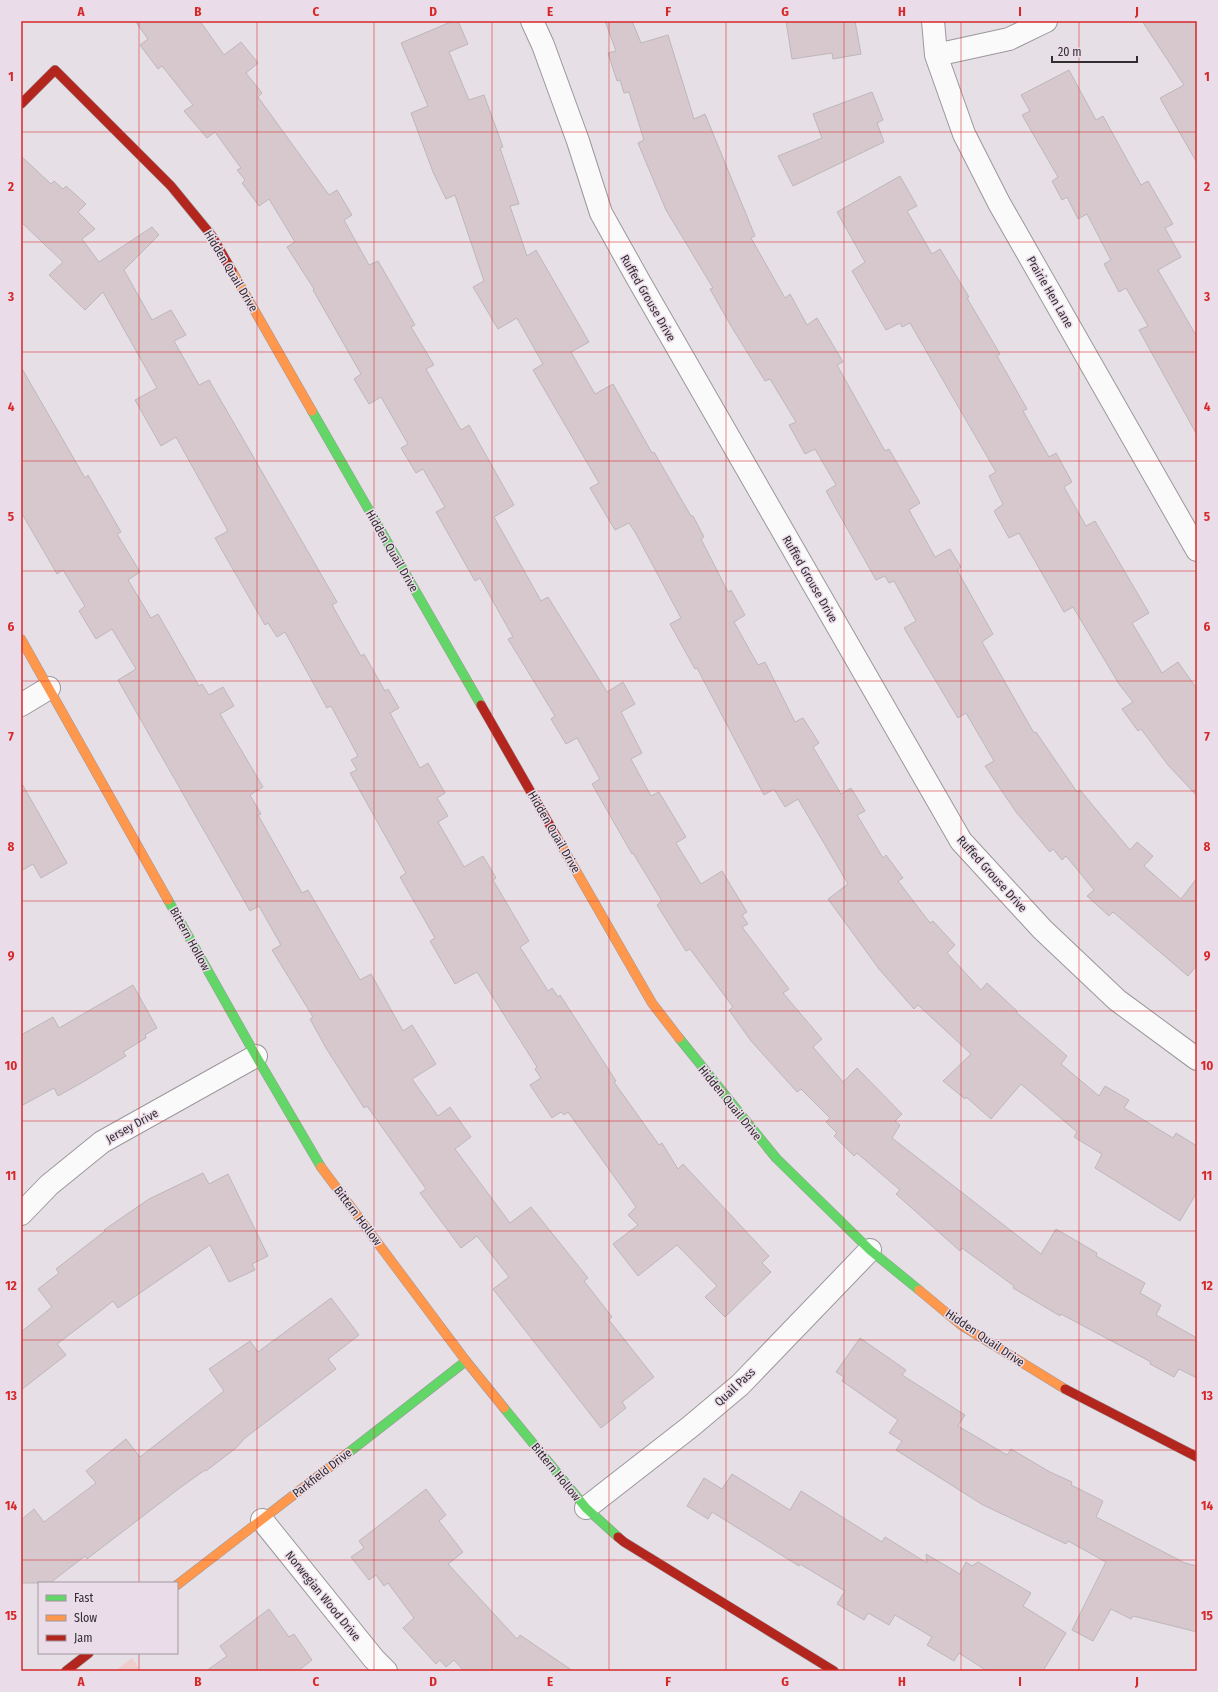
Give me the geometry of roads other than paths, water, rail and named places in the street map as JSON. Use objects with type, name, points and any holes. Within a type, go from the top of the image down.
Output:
[{"type":"street","name":"Ruffed Grouse Drive","points":[[532,21],[578,141],[601,213],[639,282],[961,841],[1042,929],[1117,1000],[1197,1059]]},
{"type":"street","name":"Prairie Hen Lane","points":[[932,21],[936,55],[964,134],[999,203],[1197,550]]},
{"type":"street","points":[[936,55],[1009,39],[1046,21]]},
{"type":"street","name":"Hidden Quail Drive","points":[[21,104],[55,70],[171,186],[212,236],[652,1003],[776,1158],[870,1250],[961,1325],[1037,1373],[1197,1457]]},
{"type":"street","name":"Bittern Hollow","points":[[21,639],[256,1056],[322,1168],[466,1361],[586,1508],[624,1542],[834,1671]]},
{"type":"street","points":[[21,705],[49,688]]},
{"type":"street","name":"Jersey Drive","points":[[21,1214],[49,1185],[102,1142],[256,1056]]},
{"type":"street","name":"Quail Pass","points":[[586,1508],[690,1427],[740,1385],[870,1250]]},
{"type":"street","name":"Parkfield Drive","points":[[178,1584],[466,1361]]},
{"type":"street","name":"Norwegian Wood Drive","points":[[262,1520],[374,1659],[386,1671]]},
{"type":"street","points":[[66,1671],[89,1654]]}]
